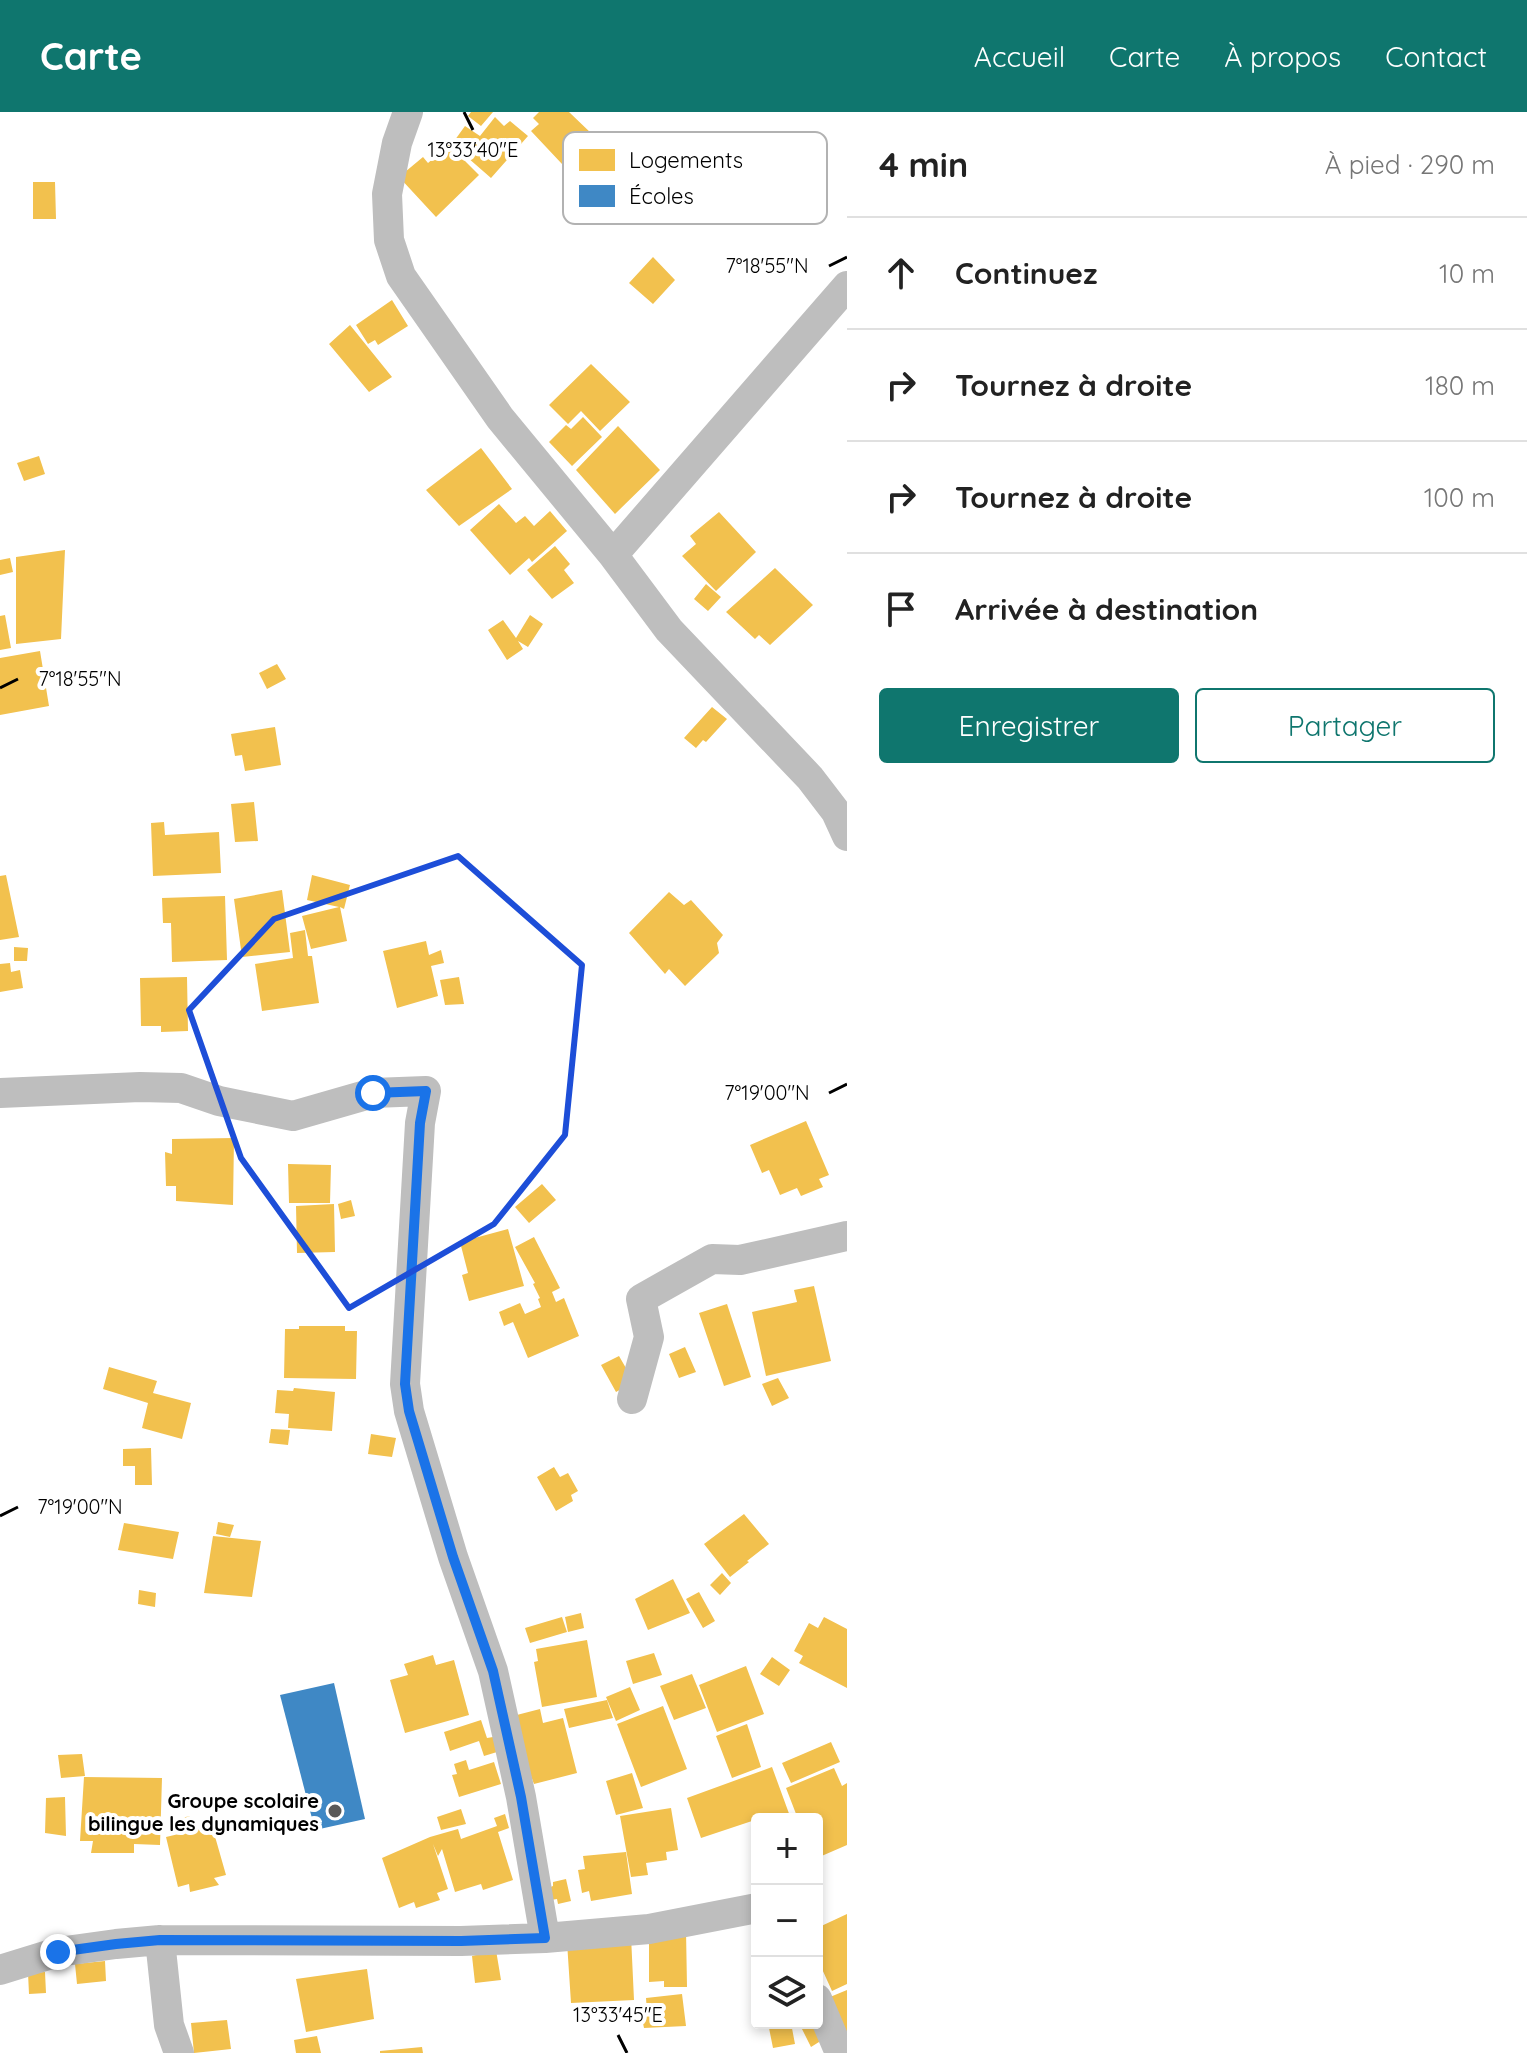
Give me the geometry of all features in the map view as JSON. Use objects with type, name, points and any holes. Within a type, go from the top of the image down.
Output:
[{"type":"street","points":[[408,112],[397,143],[387,194],[389,240],[401,276],[500,418],[613,555],[669,630],[810,778],[836,812],[847,836]]},
{"type":"street","points":[[613,555],[847,286]]},
{"type":"street","points":[[0,1093],[181,1088],[219,1101],[293,1116],[373,1093],[426,1091],[420,1123],[405,1384],[409,1411],[453,1557],[493,1671],[521,1797],[545,1938]]},
{"type":"street","points":[[632,1399],[649,1337],[641,1299],[712,1259],[740,1260],[847,1236]]},
{"type":"street","points":[[0,1970],[58,1952],[160,1940],[461,1941],[545,1938],[649,1929],[751,1909]]},
{"type":"street","points":[[160,1940],[169,2025],[179,2053]]},
{"type":"street","points":[[823,2013],[840,2053]]},
{"type":"highlighted area","points":[[458,856],[582,965],[565,1135],[494,1224],[349,1308],[241,1158],[189,1010],[274,919]]},
{"type":"building: Logements","points":[[471,112],[493,112],[481,126],[468,116]]},
{"type":"building: Logements","points":[[539,112],[569,112],[590,132],[563,132],[562,164],[531,131],[539,124],[533,118]]},
{"type":"building: Logements","points":[[495,117],[504,126],[510,121],[528,136],[491,178],[452,144],[465,126],[480,136]]},
{"type":"building: Logements","points":[[449,145],[479,175],[436,217],[399,177],[423,157],[428,163]]},
{"type":"building: Logements","points":[[33,182],[55,182],[56,219],[33,219]]},
{"type":"building: Logements","points":[[653,257],[675,280],[653,304],[629,283]]},
{"type":"building: Logements","points":[[392,300],[408,326],[378,345],[375,340],[368,344],[356,325]]},
{"type":"building: Logements","points":[[350,325],[392,377],[369,392],[329,344]]},
{"type":"building: Logements","points":[[591,364],[630,402],[600,431],[581,411],[568,424],[549,405]]},
{"type":"building: Logements","points":[[583,417],[602,437],[572,466],[549,442],[566,425],[571,429]]},
{"type":"building: Logements","points":[[618,426],[660,470],[615,514],[576,470]]},
{"type":"building: Logements","points":[[481,448],[512,489],[459,526],[426,490]]},
{"type":"building: Logements","points":[[39,456],[45,474],[24,481],[17,463]]},
{"type":"building: Logements","points":[[499,504],[516,523],[525,516],[534,526],[550,511],[567,531],[532,562],[529,558],[510,575],[470,530]]},
{"type":"building: Logements","points":[[719,512],[756,552],[716,591],[682,556],[696,544],[690,536]]},
{"type":"building: Logements","points":[[555,546],[570,564],[564,570],[574,583],[552,599],[527,570]]},
{"type":"building: Logements","points":[[65,550],[61,639],[16,644],[16,557]]},
{"type":"building: Logements","points":[[10,558],[13,572],[0,575],[0,560]]},
{"type":"building: Logements","points":[[775,568],[813,605],[770,645],[759,635],[755,639],[726,612]]},
{"type":"building: Logements","points":[[706,584],[721,597],[708,611],[694,599]]},
{"type":"building: Logements","points":[[5,615],[11,648],[0,650],[0,616]]},
{"type":"building: Logements","points":[[530,615],[543,624],[528,647],[518,641],[523,649],[507,660],[488,630],[503,620],[516,638]]},
{"type":"building: Logements","points":[[40,651],[49,706],[0,715],[0,658]]},
{"type":"building: Logements","points":[[277,664],[286,679],[267,689],[259,673]]},
{"type":"building: Logements","points":[[712,707],[727,719],[706,742],[703,740],[696,748],[684,738]]},
{"type":"building: Logements","points":[[275,727],[281,765],[245,771],[242,755],[235,756],[231,734]]},
{"type":"building: Logements","points":[[254,802],[258,841],[235,842],[231,804]]},
{"type":"building: Logements","points":[[164,822],[165,835],[219,832],[221,873],[153,876],[151,823]]},
{"type":"building: Logements","points":[[6,875],[19,937],[0,940],[0,876]]},
{"type":"building: Logements","points":[[312,875],[350,885],[344,909],[340,907],[347,941],[311,949],[302,916],[339,907],[307,900]]},
{"type":"building: Logements","points":[[282,890],[290,952],[242,957],[234,899]]},
{"type":"building: Logements","points":[[669,892],[684,905],[691,900],[723,935],[717,943],[719,953],[685,986],[669,969],[665,974],[629,933]]},
{"type":"building: Logements","points":[[225,896],[227,960],[172,962],[171,923],[163,923],[162,898]]},
{"type":"building: Logements","points":[[305,930],[319,1003],[262,1011],[255,964],[293,958],[290,933]]},
{"type":"building: Logements","points":[[426,941],[429,955],[441,950],[444,963],[431,966],[438,996],[397,1008],[383,951]]},
{"type":"building: Logements","points":[[14,947],[28,948],[27,961],[14,961]]},
{"type":"building: Logements","points":[[10,963],[11,972],[20,970],[23,988],[0,992],[0,964]]},
{"type":"building: Logements","points":[[187,977],[188,1031],[161,1032],[161,1026],[141,1026],[140,978]]},
{"type":"building: Logements","points":[[459,977],[464,1004],[445,1005],[440,980]]},
{"type":"building: Logements","points":[[806,1121],[829,1175],[819,1179],[823,1187],[801,1196],[797,1188],[780,1195],[769,1170],[762,1173],[750,1145]]},
{"type":"building: Logements","points":[[234,1138],[233,1205],[176,1201],[176,1186],[166,1186],[165,1152],[172,1154],[172,1139]]},
{"type":"building: Logements","points":[[288,1164],[331,1165],[330,1203],[289,1203]]},
{"type":"building: Logements","points":[[542,1184],[556,1200],[529,1223],[515,1207]]},
{"type":"building: Logements","points":[[351,1200],[355,1216],[341,1219],[338,1204]]},
{"type":"building: Logements","points":[[334,1204],[335,1252],[297,1253],[296,1206]]},
{"type":"building: Logements","points":[[508,1229],[524,1286],[469,1301],[462,1275],[468,1273],[460,1242]]},
{"type":"building: Logements","points":[[534,1237],[560,1288],[552,1292],[556,1302],[564,1298],[579,1336],[528,1358],[513,1322],[504,1326],[499,1312],[520,1303],[525,1314],[541,1307],[535,1283],[515,1247]]},
{"type":"building: Logements","points":[[814,1286],[831,1361],[766,1376],[752,1312],[797,1302],[794,1290]]},
{"type":"building: Logements","points":[[727,1304],[751,1377],[724,1386],[699,1313]]},
{"type":"building: Logements","points":[[299,1326],[345,1326],[345,1331],[357,1331],[356,1379],[284,1378],[285,1329],[299,1329]]},
{"type":"building: Logements","points":[[685,1347],[696,1372],[679,1378],[669,1354]]},
{"type":"building: Logements","points":[[619,1356],[634,1382],[616,1392],[601,1365]]},
{"type":"building: Logements","points":[[109,1367],[157,1381],[153,1393],[191,1403],[182,1439],[142,1428],[148,1403],[103,1389]]},
{"type":"building: Logements","points":[[778,1378],[789,1398],[772,1406],[762,1384]]},
{"type":"building: Logements","points":[[294,1388],[335,1392],[332,1431],[288,1428],[289,1414],[275,1413],[277,1390],[293,1391]]},
{"type":"building: Logements","points":[[271,1429],[290,1430],[288,1445],[269,1443]]},
{"type":"building: Logements","points":[[371,1434],[396,1438],[392,1457],[368,1454]]},
{"type":"building: Logements","points":[[151,1448],[152,1485],[135,1485],[135,1466],[123,1466],[123,1449]]},
{"type":"building: Logements","points":[[554,1467],[560,1477],[568,1473],[578,1491],[571,1495],[573,1501],[556,1511],[537,1477]]},
{"type":"building: Logements","points":[[744,1514],[769,1544],[730,1577],[704,1544]]},
{"type":"building: Logements","points":[[218,1522],[234,1525],[230,1537],[216,1534]]},
{"type":"building: Logements","points":[[124,1523],[179,1532],[173,1559],[118,1550]]},
{"type":"building: Logements","points":[[213,1536],[261,1541],[252,1597],[204,1593]]},
{"type":"building: Logements","points":[[722,1573],[731,1583],[720,1595],[710,1585]]},
{"type":"building: Logements","points":[[673,1579],[690,1613],[648,1630],[635,1599]]},
{"type":"building: Logements","points":[[139,1590],[156,1593],[155,1607],[138,1604]]},
{"type":"building: Logements","points":[[699,1592],[715,1621],[703,1628],[686,1599]]},
{"type":"building: Logements","points":[[581,1613],[584,1628],[568,1632],[565,1617]]},
{"type":"building: Logements","points":[[562,1617],[567,1632],[530,1643],[525,1628]]},
{"type":"building: Logements","points":[[824,1617],[847,1629],[847,1688],[799,1663],[803,1656],[794,1651],[809,1623],[818,1628]]},
{"type":"building: Logements","points":[[587,1640],[597,1697],[542,1707],[534,1662],[538,1661],[536,1649]]},
{"type":"building: Logements","points":[[654,1653],[662,1675],[633,1684],[626,1661]]},
{"type":"building: Logements","points":[[433,1655],[436,1665],[454,1660],[469,1715],[405,1733],[390,1680],[408,1675],[404,1664]]},
{"type":"building: Logements","points":[[772,1657],[790,1670],[779,1686],[760,1674]]},
{"type":"building: Logements","points":[[746,1666],[764,1714],[717,1732],[699,1685]]},
{"type":"building: Logements","points":[[692,1674],[706,1708],[674,1720],[660,1686]]},
{"type":"building: Logements","points":[[630,1687],[640,1710],[616,1721],[606,1697]]},
{"type":"building: Logements","points":[[607,1700],[613,1718],[569,1728],[564,1709]]},
{"type":"building: Logements","points":[[663,1706],[687,1769],[641,1787],[617,1724]]},
{"type":"building: Logements","points":[[540,1709],[543,1723],[563,1718],[577,1773],[534,1784],[509,1717]]},
{"type":"building: Logements","points":[[481,1720],[487,1738],[493,1737],[497,1752],[484,1756],[479,1741],[450,1751],[444,1732]]},
{"type":"building: Logements","points":[[747,1724],[761,1767],[732,1778],[716,1736]]},
{"type":"building: Logements","points":[[831,1742],[840,1762],[791,1783],[782,1763]]},
{"type":"building: Logements","points":[[82,1754],[85,1776],[61,1778],[58,1755]]},
{"type":"building: Logements","points":[[466,1760],[469,1770],[494,1762],[501,1784],[459,1797],[452,1775],[457,1774],[454,1764]]},
{"type":"building: Logements","points":[[772,1767],[789,1813],[751,1813],[751,1821],[701,1838],[687,1798]]},
{"type":"building: Logements","points":[[834,1768],[842,1786],[847,1783],[847,1845],[823,1855],[823,1813],[796,1813],[786,1788]]},
{"type":"building: Logements","points":[[632,1773],[643,1808],[616,1815],[606,1781]]},
{"type":"building: Logements","points":[[84,1777],[162,1778],[160,1845],[134,1844],[134,1853],[91,1853],[93,1841],[80,1841]]},
{"type":"building: Logements","points":[[65,1797],[66,1836],[45,1833],[46,1798]]},
{"type":"building: Logements","points":[[671,1808],[678,1850],[666,1852],[667,1860],[646,1863],[648,1875],[631,1877],[620,1816]]},
{"type":"building: Logements","points":[[461,1809],[466,1824],[441,1830],[437,1817]]},
{"type":"building: Logements","points":[[505,1814],[509,1828],[498,1832],[513,1880],[483,1890],[481,1884],[455,1892],[442,1849],[438,1856],[433,1844],[448,1889],[437,1893],[440,1900],[416,1908],[414,1902],[399,1908],[382,1858],[430,1837],[458,1829],[461,1839],[497,1826],[494,1818]]},
{"type":"building: Logements","points":[[190,1816],[193,1828],[175,1832],[173,1820]]},
{"type":"building: Logements","points":[[212,1826],[226,1875],[214,1878],[219,1885],[190,1892],[189,1884],[178,1887],[166,1837]]},
{"type":"building: Logements","points":[[626,1852],[632,1894],[591,1901],[589,1891],[582,1893],[578,1870],[585,1869],[583,1856]]},
{"type":"building: Logements","points":[[566,1879],[571,1901],[558,1904],[557,1899],[551,1900],[548,1888],[553,1886],[553,1882]]},
{"type":"building: Logements","points":[[847,1914],[847,1984],[832,1991],[823,1971],[823,1925]]},
{"type":"building: Logements","points":[[686,1930],[687,1987],[664,1987],[664,1981],[649,1982],[649,1938]]},
{"type":"building: Logements","points":[[631,1936],[634,2000],[571,2003],[567,1942]]},
{"type":"building: Logements","points":[[496,1950],[501,1980],[475,1983],[472,1956]]},
{"type":"building: Logements","points":[[105,1961],[106,1981],[77,1984],[75,1964]]},
{"type":"building: Logements","points":[[367,1969],[374,2019],[306,2032],[296,1979]]},
{"type":"building: Logements","points":[[45,1972],[46,1993],[29,1994],[28,1973]]},
{"type":"building: Logements","points":[[847,1990],[847,2040],[830,1997]]},
{"type":"building: Logements","points":[[682,1994],[686,2026],[644,2028],[641,2014],[647,2012],[646,1998]]},
{"type":"building: Logements","points":[[227,2020],[231,2049],[194,2053],[191,2023]]},
{"type":"building: Logements","points":[[769,2029],[792,2029],[795,2044],[773,2048]]},
{"type":"building: Logements","points":[[802,2029],[821,2029],[827,2037],[811,2047]]},
{"type":"building: Logements","points":[[317,2036],[321,2053],[296,2053],[294,2040]]},
{"type":"building: Logements","points":[[422,2047],[423,2053],[380,2053],[380,2051]]},
{"type":"building: Écoles","points":[[334,1683],[365,1819],[315,1830],[280,1695]]},
{"type":"place","name":"Groupe scolaire bilingue les dynamiques","points":[[335,1811]]},
{"type":"route","points":[[58,1952],[160,1940],[461,1941],[545,1938],[521,1797],[493,1671],[453,1557],[409,1411],[405,1384],[420,1123],[426,1091],[373,1093]]}]
